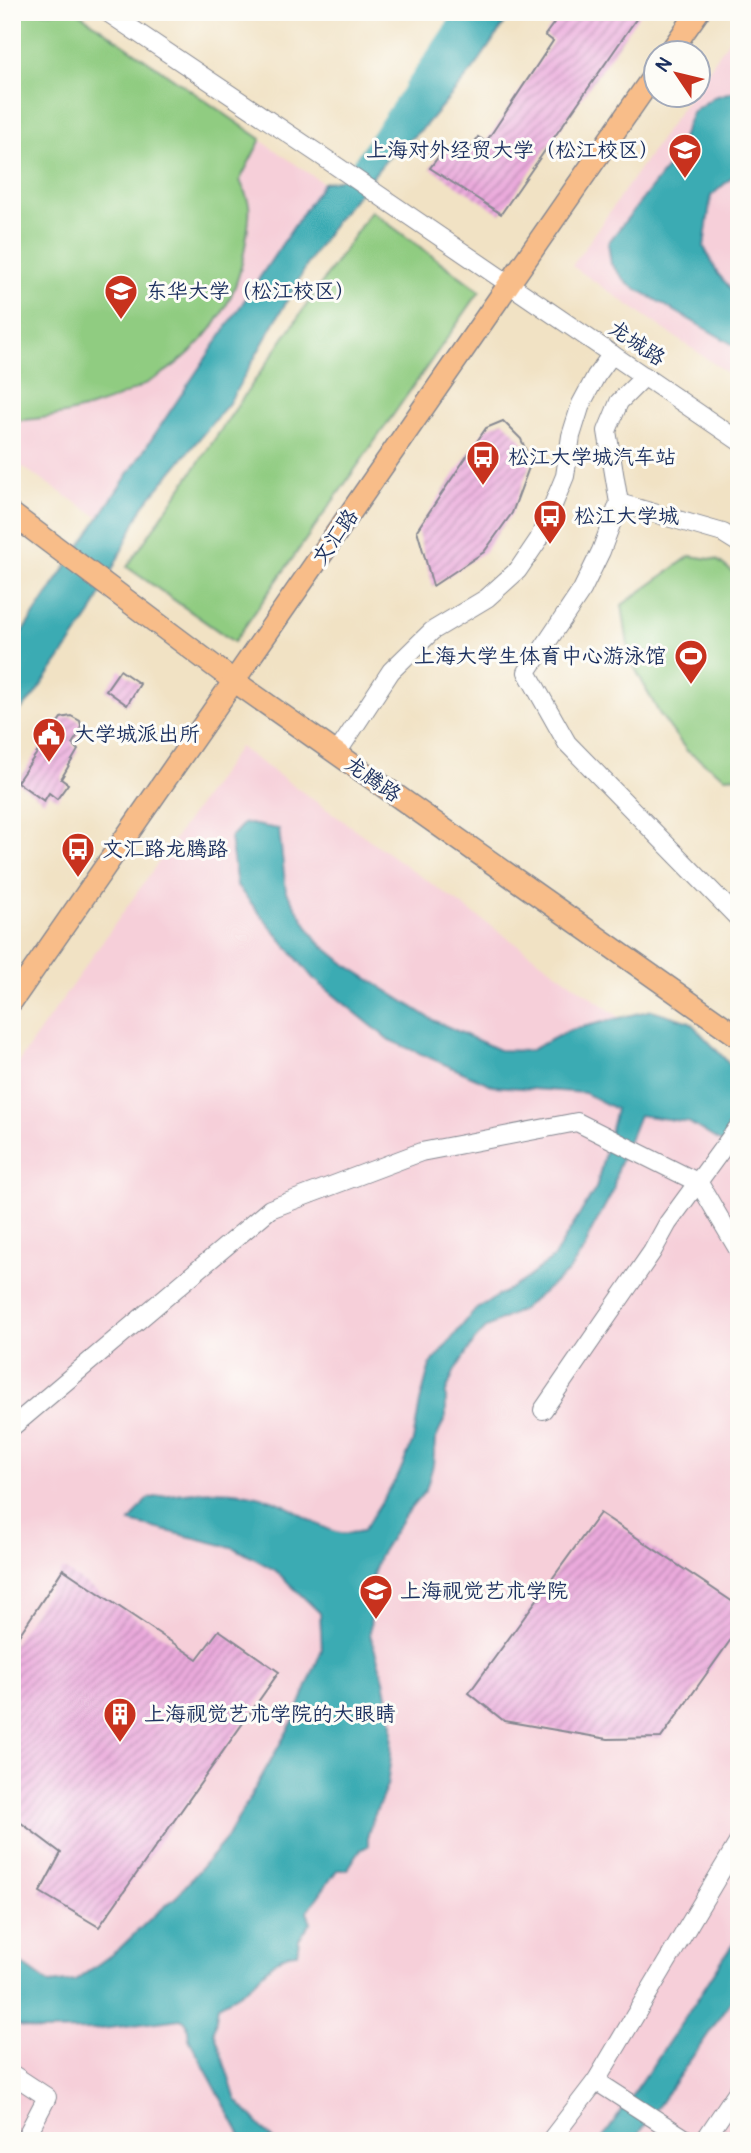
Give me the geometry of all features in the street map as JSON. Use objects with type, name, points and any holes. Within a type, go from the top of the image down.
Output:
[{"type":"main road","points":[[680,38],[698,12]]},
{"type":"main road","name":"文汇路","points":[[12,1001],[642,92]]},
{"type":"main road","name":"龙腾路","points":[[12,514],[234,681],[739,1037]]},
{"type":"street","name":"龙城路","points":[[107,12],[739,441]]},
{"type":"street","points":[[337,753],[391,671],[432,631],[487,598],[518,570],[539,539],[565,476],[570,436],[581,404],[612,354]]},
{"type":"street","points":[[645,376],[619,402],[607,431],[620,503],[601,551],[582,590],[527,672],[567,743],[739,919]]},
{"type":"street","points":[[620,503],[723,533],[739,543]]},
{"type":"street","points":[[12,1427],[270,1209],[421,1152],[577,1122],[699,1183],[739,1251]]},
{"type":"street","points":[[543,1410],[652,1252],[668,1223],[739,1126]]},
{"type":"street","points":[[550,2141],[602,2085],[739,1841]]},
{"type":"street","points":[[12,2074],[47,2097],[24,2141]]},
{"type":"street","points":[[602,2085],[689,2141]]},
{"type":"street","points":[[704,2141],[739,2089]]},
{"type":"shaded area","name":"东华大学（松江校区）","points":[[12,12],[73,12],[323,183],[98,517],[12,460]]},
{"type":"shaded area","name":"上海对外经贸大学（松江校区）","points":[[739,25],[739,381],[572,266],[682,108],[712,108],[712,64]]},
{"type":"shaded area","name":"上海视觉艺术学院","points":[[239,747],[739,1102],[739,2141],[12,2141],[12,1071]]},
{"type":"green space","name":"东华大学（松江校区）","points":[[12,12],[77,12],[261,139],[240,180],[248,199],[249,210],[244,253],[233,292],[214,325],[189,353],[159,376],[125,394],[89,408],[50,417],[12,421]]},
{"type":"green space","points":[[371,211],[480,291],[234,642],[127,567]]},
{"type":"green space","name":"上海大学生体育中心游泳馆","points":[[690,556],[717,560],[739,577],[739,776],[725,777],[687,751],[659,713],[630,659],[622,605]]},
{"type":"water","points":[[467,12],[512,12],[473,70],[423,128],[386,160],[335,222],[311,258],[229,403],[143,506],[91,614],[33,697],[12,719],[12,658],[21,634],[323,183],[352,177]]},
{"type":"water","points":[[739,92],[739,171],[711,196],[704,247],[718,274],[732,290],[739,293],[739,348],[628,284],[611,264],[608,243],[674,159],[692,112],[698,108],[712,108],[714,97]]},
{"type":"water","points":[[244,823],[279,829],[286,891],[317,941],[345,964],[433,1020],[499,1050],[529,1051],[570,1030],[652,1010],[690,1022],[739,1074],[739,1153],[688,1122],[639,1115],[617,1170],[613,1191],[585,1248],[568,1272],[521,1310],[487,1327],[454,1372],[446,1392],[446,1416],[435,1441],[433,1465],[426,1490],[405,1515],[379,1556],[372,1578],[370,1634],[384,1680],[392,1724],[387,1786],[372,1821],[368,1846],[360,1850],[347,1870],[337,1870],[307,1912],[311,1922],[299,1939],[297,1953],[282,1957],[243,1991],[218,2005],[214,2031],[236,2100],[274,2141],[244,2141],[189,2039],[187,2023],[181,2019],[93,2030],[40,2031],[12,2024],[12,1957],[50,1984],[75,1981],[119,1949],[176,1897],[227,1838],[293,1721],[322,1649],[320,1613],[275,1570],[235,1548],[130,1522],[147,1499],[180,1493],[215,1491],[266,1498],[333,1531],[363,1531],[399,1474],[413,1441],[430,1365],[475,1310],[523,1281],[553,1258],[596,1188],[616,1109],[585,1093],[494,1086],[389,1040],[313,978],[237,886],[230,838]]},
{"type":"water","points":[[739,1934],[739,1988],[734,1997],[634,2141],[601,2141],[685,2018]]},
{"type":"building","points":[[562,12],[641,12],[501,214],[430,168],[444,149],[455,156],[464,144],[471,149],[478,137],[486,142],[553,41],[545,35]]},
{"type":"building","name":"松江大学城汽车站","points":[[503,421],[521,439],[531,462],[512,513],[484,552],[433,586],[417,530],[486,428]]},
{"type":"building","points":[[120,670],[140,684],[127,705],[106,690]]},
{"type":"building","name":"大学城派出所","points":[[71,716],[80,721],[81,725],[72,744],[78,750],[61,779],[68,784],[57,799],[49,793],[44,801],[17,782],[61,718]]},
{"type":"building","points":[[600,1513],[739,1606],[739,1628],[661,1738],[608,1739],[504,1721],[469,1693]]},
{"type":"building","name":"上海视觉艺术学院的大眼睛","points":[[63,1569],[197,1659],[219,1630],[279,1672],[99,1927],[40,1892],[61,1853],[12,1816],[12,1646]]},
{"type":"waterway","points":[[345,187],[464,12]]},
{"type":"place","name":"上海对外经贸大学（松江校区）","points":[[685,180]]},
{"type":"place","name":"东华大学（松江校区）","points":[[121,321]]},
{"type":"place","name":"松江大学城汽车站","points":[[483,487]]},
{"type":"place","name":"松江大学城","points":[[550,546]]},
{"type":"place","name":"上海大学生体育中心游泳馆","points":[[691,686]]},
{"type":"place","name":"大学城派出所","points":[[49,764]]},
{"type":"place","name":"文汇路龙腾路","points":[[78,879]]},
{"type":"place","name":"上海视觉艺术学院","points":[[376,1621]]},
{"type":"place","name":"上海视觉艺术学院的大眼睛","points":[[120,1744]]}]
